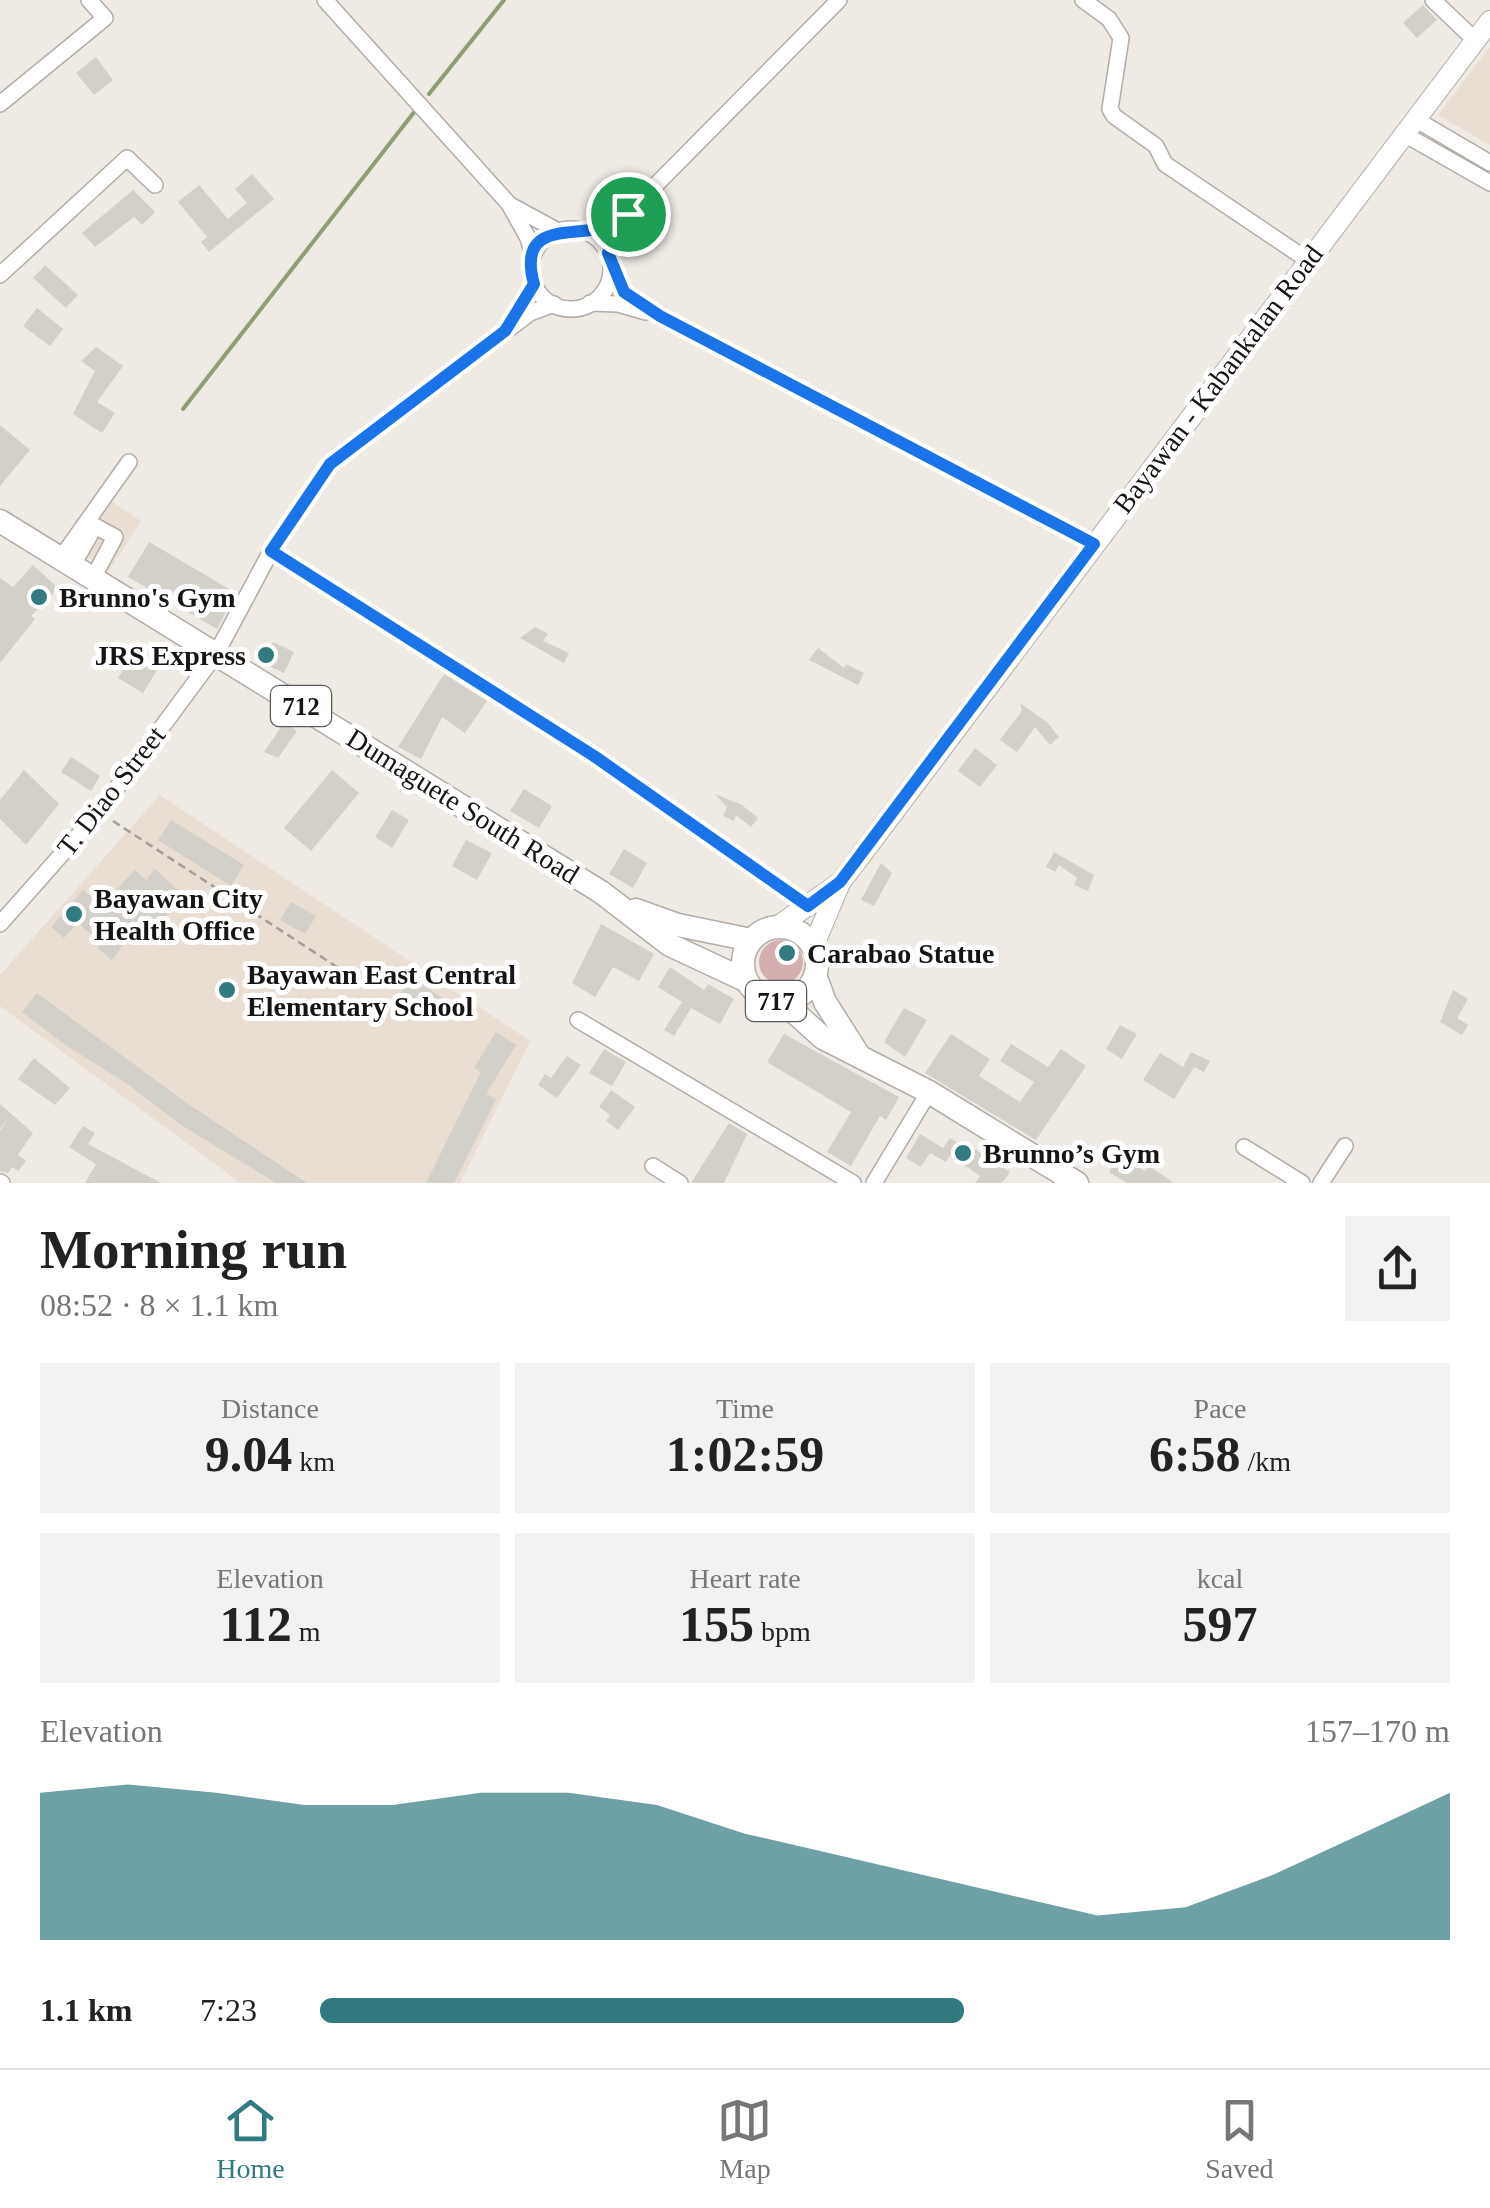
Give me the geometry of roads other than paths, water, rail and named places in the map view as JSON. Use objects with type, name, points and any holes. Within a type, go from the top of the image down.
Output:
[{"type":"highway","name":"Dumaguete South Road","points":[[0,521],[619,904],[670,945],[746,981]]},
{"type":"highway","name":"Dumaguete South Road","points":[[619,904],[678,925],[751,940]]},
{"type":"highway","name":"717","points":[[777,927],[804,936],[813,947],[815,976],[808,988],[782,1002],[756,992],[746,981],[742,967],[751,940],[777,927]]},
{"type":"highway","points":[[815,976],[825,1002],[860,1057]]},
{"type":"highway","points":[[782,1002],[823,1038],[929,1092],[1077,1183]]},
{"type":"main road","name":"Bayawan - Kabankalan Road","points":[[813,947],[840,882],[1306,259],[1490,21]]},
{"type":"main road","name":"Bayawan - Kabankalan Road","points":[[777,927],[840,882]]},
{"type":"street","points":[[0,104],[105,18],[89,0]]},
{"type":"street","points":[[325,0],[509,204],[533,256],[534,284],[505,331]]},
{"type":"street","points":[[509,204],[558,231],[606,227],[628,214],[839,0]]},
{"type":"street","points":[[1082,0],[1108,19],[1121,38],[1110,108],[1114,116],[1156,146],[1166,164],[1306,259]]},
{"type":"street","points":[[1434,0],[1475,40]]},
{"type":"street","points":[[1410,127],[1490,163]]},
{"type":"street","points":[[1410,127],[1490,184]]},
{"type":"street","points":[[0,275],[128,158],[155,185]]},
{"type":"street","points":[[590,303],[604,290],[609,261],[628,214]]},
{"type":"street","points":[[533,256],[543,240],[558,231]]},
{"type":"street","points":[[584,231],[609,261],[624,292],[660,316],[1094,544]]},
{"type":"street","points":[[534,284],[554,304],[572,308],[590,303],[618,304],[660,316]]},
{"type":"street","points":[[505,331],[530,313],[554,304]]},
{"type":"street","name":"T. Diao Street","points":[[2,918],[99,812],[216,654],[271,551],[330,464],[505,331]]},
{"type":"street","points":[[76,567],[129,462]]},
{"type":"street","points":[[271,551],[594,756],[808,906]]},
{"type":"street","points":[[578,1020],[853,1183]]},
{"type":"street","points":[[874,1183],[929,1092]]},
{"type":"street","points":[[1321,1183],[1344,1146]]},
{"type":"street","points":[[1244,1147],[1302,1183]]},
{"type":"street","points":[[652,1166],[680,1183]]},
{"type":"waterway","points":[[429,94],[504,0]]},
{"type":"waterway","points":[[183,409],[415,111]]},
{"type":"place","name":"Brunno's Gym","points":[[39,597]]},
{"type":"place","name":"JRS Express","points":[[266,655]]},
{"type":"place","name":"Bayawan City Health Office","points":[[74,914]]},
{"type":"place","name":"Carabao Statue","points":[[787,953]]},
{"type":"place","name":"Bayawan East Central Elementary School","points":[[227,990]]},
{"type":"place","name":"Brunno’s Gym","points":[[963,1153]]}]
